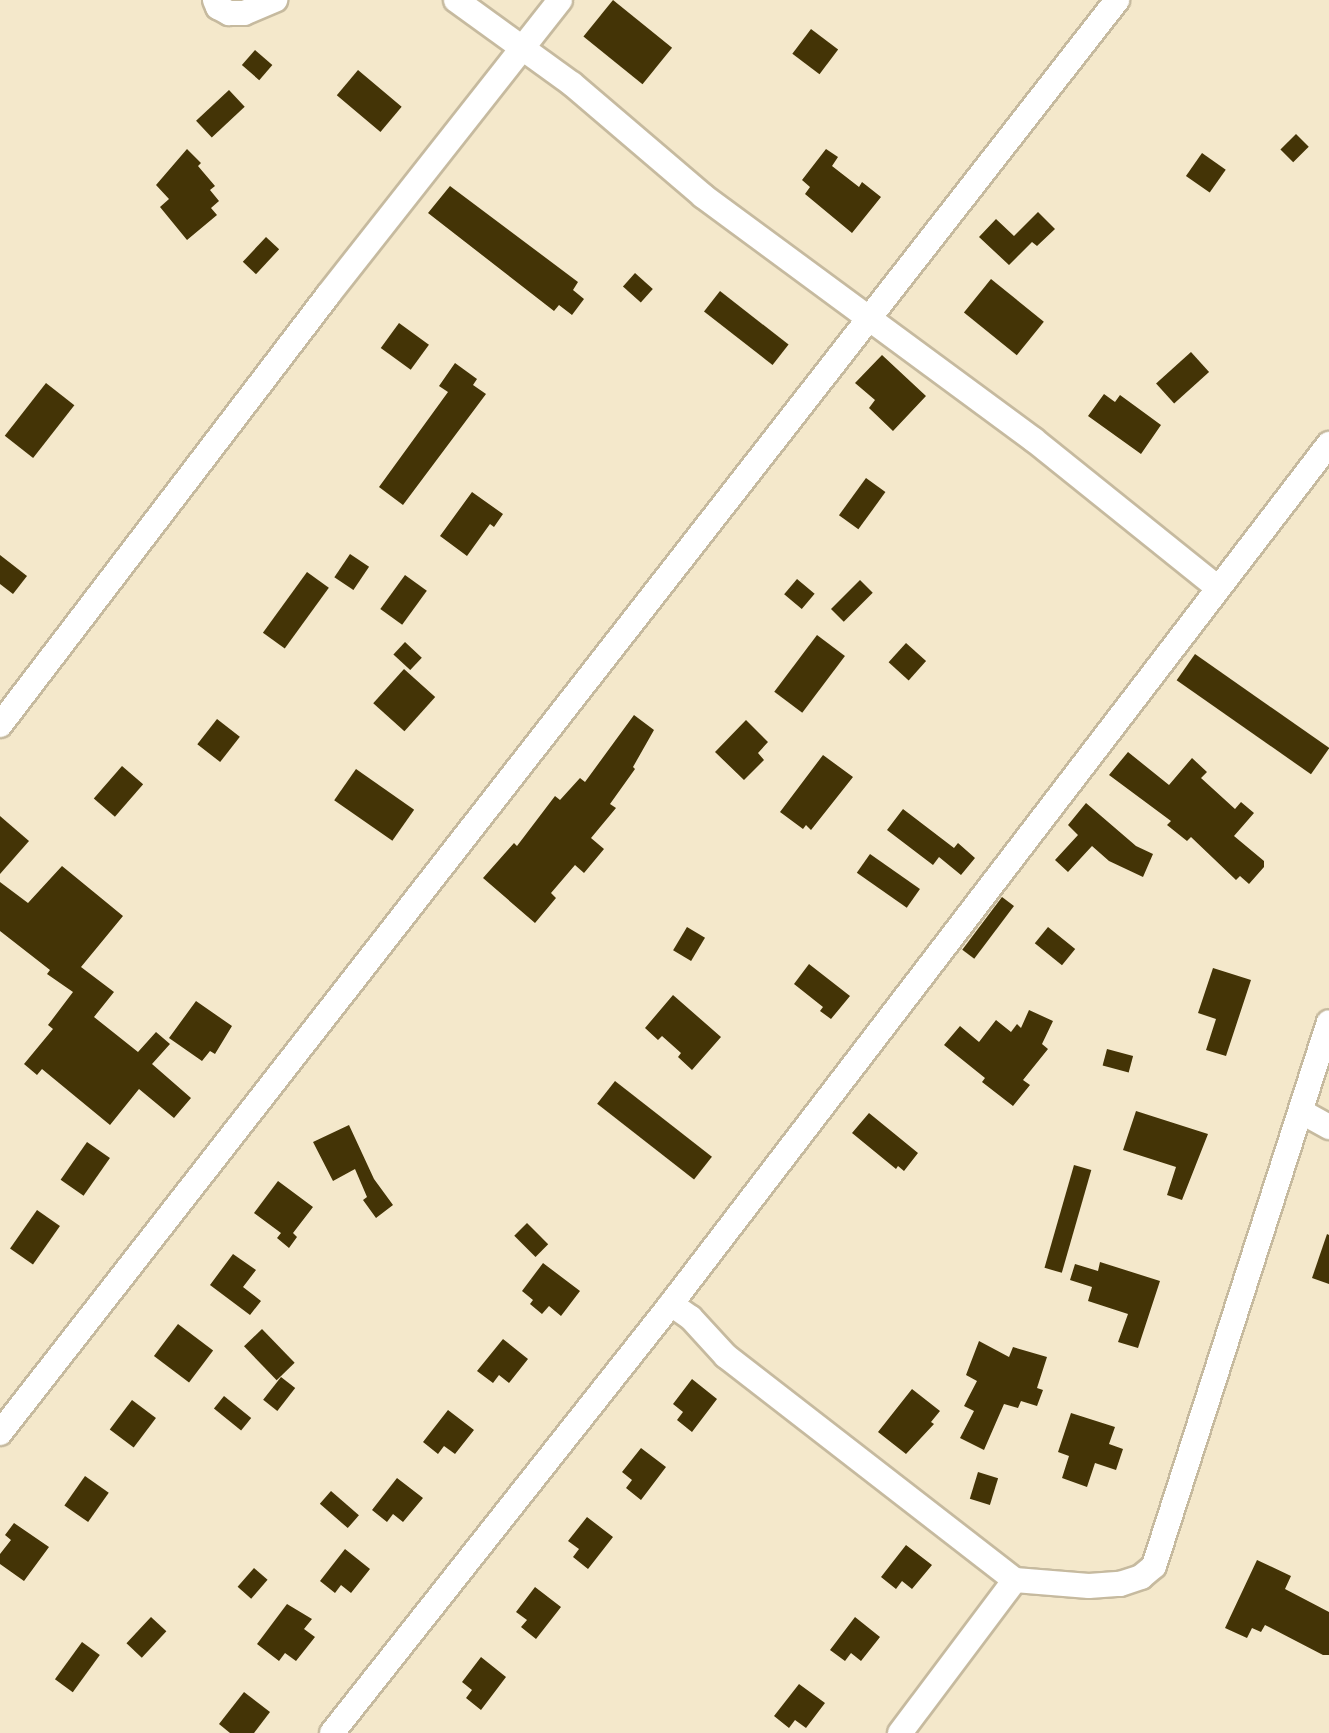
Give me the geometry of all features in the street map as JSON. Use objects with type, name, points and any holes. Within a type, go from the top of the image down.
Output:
[{"type":"street","points":[[215,0],[218,7],[229,13],[244,13],[275,0]]},
{"type":"street","points":[[456,0],[525,47],[664,165],[1034,440],[1217,587]]},
{"type":"street","points":[[0,725],[319,308],[560,0]]},
{"type":"street","points":[[0,1433],[871,320],[1117,0]]},
{"type":"street","points":[[332,1733],[671,1304],[1329,444]]},
{"type":"street","points":[[671,1304],[691,1318],[726,1356],[1015,1580],[1120,1584],[1141,1577],[1154,1566],[1329,1022]]},
{"type":"street","points":[[1302,1112],[1329,1127]]},
{"type":"street","points":[[900,1733],[1015,1580]]},
{"type":"building","points":[[613,0],[672,48],[642,84],[583,37]]},
{"type":"building","points":[[811,29],[838,49],[819,74],[792,54]]},
{"type":"building","points":[[255,50],[272,65],[259,80],[242,65]]},
{"type":"building","points":[[358,70],[402,107],[380,132],[337,95]]},
{"type":"building","points":[[229,90],[245,107],[212,138],[196,121]]},
{"type":"building","points":[[1296,134],[1309,147],[1293,162],[1280,150]]},
{"type":"building","points":[[187,149],[201,163],[198,166],[215,186],[210,190],[219,201],[211,208],[217,215],[187,240],[160,207],[169,199],[156,185]]},
{"type":"building","points":[[826,149],[838,157],[832,166],[859,187],[862,182],[881,197],[852,233],[805,194],[810,187],[802,180]]},
{"type":"building","points":[[1202,153],[1226,170],[1210,193],[1186,176]]},
{"type":"building","points":[[450,186],[578,282],[573,290],[584,299],[572,315],[559,305],[554,311],[428,213]]},
{"type":"building","points":[[1038,212],[1055,229],[1037,246],[1032,242],[1009,265],[979,237],[996,219],[1014,236]]},
{"type":"building","points":[[266,237],[279,249],[256,274],[243,262]]},
{"type":"building","points":[[635,273],[653,289],[641,302],[623,286]]},
{"type":"building","points":[[991,279],[1044,322],[1017,355],[964,312]]},
{"type":"building","points":[[720,291],[789,345],[773,365],[704,311]]},
{"type":"building","points":[[399,323],[429,345],[411,370],[381,348]]},
{"type":"building","points":[[1191,352],[1209,372],[1174,404],[1156,383]]},
{"type":"building","points":[[882,355],[926,396],[893,431],[869,408],[875,400],[855,383]]},
{"type":"building","points":[[455,363],[477,379],[473,385],[486,394],[403,505],[379,487],[448,392],[439,386]]},
{"type":"building","points":[[46,383],[74,405],[33,458],[5,436]]},
{"type":"building","points":[[1104,394],[1115,402],[1120,395],[1161,425],[1141,454],[1088,416]]},
{"type":"building","points":[[866,478],[885,492],[858,529],[839,515]]},
{"type":"building","points":[[472,492],[503,514],[494,527],[490,524],[467,556],[440,536]]},
{"type":"building","points":[[350,554],[369,567],[353,590],[334,577]]},
{"type":"building","points":[[0,555],[27,576],[13,594],[0,584]]},
{"type":"building","points":[[307,572],[329,588],[285,649],[263,633]]},
{"type":"building","points":[[405,575],[427,591],[402,625],[380,609]]},
{"type":"building","points":[[797,579],[815,594],[802,609],[784,594]]},
{"type":"building","points":[[860,580],[873,593],[844,622],[831,609]]},
{"type":"building","points":[[817,635],[845,656],[802,713],[774,692]]},
{"type":"building","points":[[405,642],[422,658],[410,670],[393,654]]},
{"type":"building","points":[[906,643],[926,661],[909,680],[889,662]]},
{"type":"building","points":[[1195,654],[1329,748],[1311,774],[1177,680]]},
{"type":"building","points":[[404,669],[435,697],[404,731],[373,703]]},
{"type":"building","points":[[634,715],[654,730],[633,767],[635,769],[610,804],[616,808],[591,838],[604,849],[584,873],[575,865],[551,893],[556,898],[535,923],[483,878],[514,843],[517,846],[555,796],[560,800],[580,778],[585,782]]},
{"type":"building","points":[[217,719],[240,737],[220,762],[197,744]]},
{"type":"building","points":[[746,720],[768,742],[758,753],[764,760],[744,780],[715,752]]},
{"type":"building","points":[[1128,752],[1169,785],[1192,758],[1207,772],[1201,778],[1235,809],[1241,802],[1254,813],[1234,836],[1264,861],[1264,867],[1249,884],[1240,876],[1236,880],[1191,837],[1187,841],[1167,825],[1171,821],[1109,775]]},
{"type":"building","points":[[823,755],[853,777],[811,830],[806,825],[803,829],[780,812]]},
{"type":"building","points":[[122,766],[143,784],[115,817],[94,798]]},
{"type":"building","points":[[356,769],[414,810],[392,841],[334,800]]},
{"type":"building","points":[[1086,803],[1136,846],[1153,854],[1143,877],[1109,861],[1092,846],[1068,872],[1055,860],[1078,835],[1068,825]]},
{"type":"building","points":[[903,809],[954,848],[958,843],[975,858],[961,875],[939,857],[933,865],[887,830]]},
{"type":"building","points":[[0,816],[29,841],[0,874]]},
{"type":"building","points":[[870,854],[920,889],[907,908],[857,873]]},
{"type":"building","points":[[62,866],[123,916],[81,967],[114,992],[94,1017],[138,1052],[156,1032],[170,1044],[152,1064],[191,1098],[174,1118],[139,1089],[110,1125],[42,1069],[37,1075],[24,1064],[53,1029],[48,1025],[73,992],[47,974],[50,970],[0,931],[0,882],[28,903]]},
{"type":"building","points":[[1002,897],[1014,906],[974,959],[962,950]]},
{"type":"building","points":[[687,927],[705,938],[691,961],[673,950]]},
{"type":"building","points":[[1048,927],[1075,949],[1062,965],[1035,943]]},
{"type":"building","points":[[809,964],[850,996],[831,1019],[820,1011],[823,1007],[794,984]]},
{"type":"building","points":[[1213,968],[1251,980],[1226,1056],[1206,1050],[1216,1019],[1198,1013]]},
{"type":"building","points":[[673,995],[721,1037],[692,1070],[678,1057],[681,1053],[662,1036],[658,1040],[645,1028]]},
{"type":"building","points":[[196,1001],[232,1026],[215,1054],[210,1051],[202,1061],[169,1038]]},
{"type":"building","points":[[1029,1010],[1053,1021],[1042,1044],[1048,1049],[1023,1080],[1030,1085],[1013,1106],[982,1082],[985,1078],[944,1045],[960,1026],[979,1042],[996,1020],[1011,1032],[1017,1024],[1021,1028]]},
{"type":"building","points":[[1107,1049],[1133,1056],[1129,1072],[1103,1065]]},
{"type":"building","points":[[615,1081],[712,1157],[694,1180],[597,1104]]},
{"type":"building","points":[[1136,1111],[1208,1134],[1182,1200],[1167,1195],[1176,1167],[1123,1150]]},
{"type":"building","points":[[869,1113],[918,1153],[904,1171],[898,1166],[896,1169],[852,1133]]},
{"type":"building","points":[[349,1125],[374,1179],[393,1205],[376,1218],[363,1200],[367,1197],[355,1169],[333,1181],[313,1142]]},
{"type":"building","points":[[87,1142],[110,1158],[84,1196],[61,1180]]},
{"type":"building","points":[[1074,1165],[1091,1170],[1062,1273],[1045,1268]]},
{"type":"building","points":[[278,1181],[313,1207],[293,1233],[297,1237],[289,1248],[277,1238],[281,1233],[254,1213]]},
{"type":"building","points":[[37,1210],[60,1226],[33,1265],[10,1249]]},
{"type":"building","points":[[527,1223],[548,1244],[535,1257],[514,1236]]},
{"type":"building","points":[[1329,1235],[1329,1284],[1312,1278]]},
{"type":"building","points":[[233,1254],[256,1270],[243,1287],[261,1301],[250,1315],[210,1285]]},
{"type":"building","points":[[1100,1262],[1160,1281],[1138,1348],[1118,1342],[1128,1314],[1088,1301],[1092,1287],[1070,1280],[1075,1264],[1098,1271]]},
{"type":"building","points":[[543,1263],[580,1291],[561,1316],[549,1306],[542,1314],[530,1304],[533,1300],[522,1291]]},
{"type":"building","points":[[178,1324],[213,1350],[189,1382],[154,1356]]},
{"type":"building","points":[[262,1329],[295,1363],[277,1380],[244,1346]]},
{"type":"building","points":[[503,1339],[528,1359],[509,1383],[499,1375],[493,1383],[477,1371]]},
{"type":"building","points":[[979,1341],[1009,1357],[1013,1347],[1047,1357],[1037,1388],[1043,1390],[1037,1406],[1021,1401],[1018,1408],[1004,1404],[984,1450],[960,1438],[974,1411],[964,1406],[977,1381],[966,1375]]},
{"type":"building","points":[[281,1377],[295,1388],[277,1411],[263,1400]]},
{"type":"building","points":[[692,1379],[717,1399],[692,1432],[677,1420],[683,1412],[673,1404]]},
{"type":"building","points":[[912,1389],[940,1411],[931,1422],[934,1424],[906,1454],[878,1432]]},
{"type":"building","points":[[224,1396],[251,1418],[241,1430],[214,1408]]},
{"type":"building","points":[[132,1400],[156,1418],[134,1448],[110,1430]]},
{"type":"building","points":[[448,1410],[474,1430],[455,1454],[444,1446],[438,1454],[423,1442]]},
{"type":"building","points":[[1071,1413],[1115,1427],[1109,1444],[1123,1449],[1116,1470],[1095,1463],[1087,1487],[1062,1478],[1069,1456],[1058,1452]]},
{"type":"building","points":[[641,1448],[666,1467],[641,1500],[626,1488],[632,1480],[622,1472]]},
{"type":"building","points":[[978,1472],[998,1478],[990,1505],[970,1499]]},
{"type":"building","points":[[85,1476],[109,1493],[88,1522],[64,1505]]},
{"type":"building","points":[[397,1478],[423,1498],[403,1522],[393,1514],[387,1522],[372,1510]]},
{"type":"building","points":[[331,1491],[359,1515],[348,1528],[320,1504]]},
{"type":"building","points":[[587,1517],[613,1537],[588,1569],[573,1557],[579,1549],[568,1541]]},
{"type":"building","points":[[14,1523],[49,1547],[24,1581],[0,1564],[0,1554],[11,1540],[5,1535]]},
{"type":"building","points":[[906,1545],[932,1565],[912,1589],[902,1581],[896,1589],[881,1577]]},
{"type":"building","points":[[345,1549],[370,1569],[351,1593],[341,1585],[335,1593],[320,1581]]},
{"type":"building","points":[[1257,1560],[1291,1576],[1285,1589],[1329,1612],[1329,1655],[1323,1655],[1265,1625],[1261,1632],[1252,1628],[1247,1638],[1225,1628]]},
{"type":"building","points":[[254,1568],[268,1580],[251,1599],[238,1587]]},
{"type":"building","points":[[535,1587],[561,1607],[536,1639],[521,1627],[527,1620],[516,1612]]},
{"type":"building","points":[[287,1604],[312,1619],[304,1629],[315,1637],[296,1661],[285,1653],[279,1661],[257,1644]]},
{"type":"building","points":[[151,1617],[166,1631],[142,1658],[126,1643]]},
{"type":"building","points":[[855,1617],[880,1637],[861,1661],[851,1653],[845,1661],[830,1650]]},
{"type":"building","points":[[82,1642],[100,1655],[73,1692],[55,1679]]},
{"type":"building","points":[[481,1657],[506,1677],[481,1710],[466,1698],[472,1690],[462,1682]]},
{"type":"building","points":[[799,1684],[825,1703],[806,1728],[795,1720],[789,1728],[774,1716]]},
{"type":"building","points":[[244,1692],[270,1712],[254,1733],[230,1733],[219,1724]]}]
